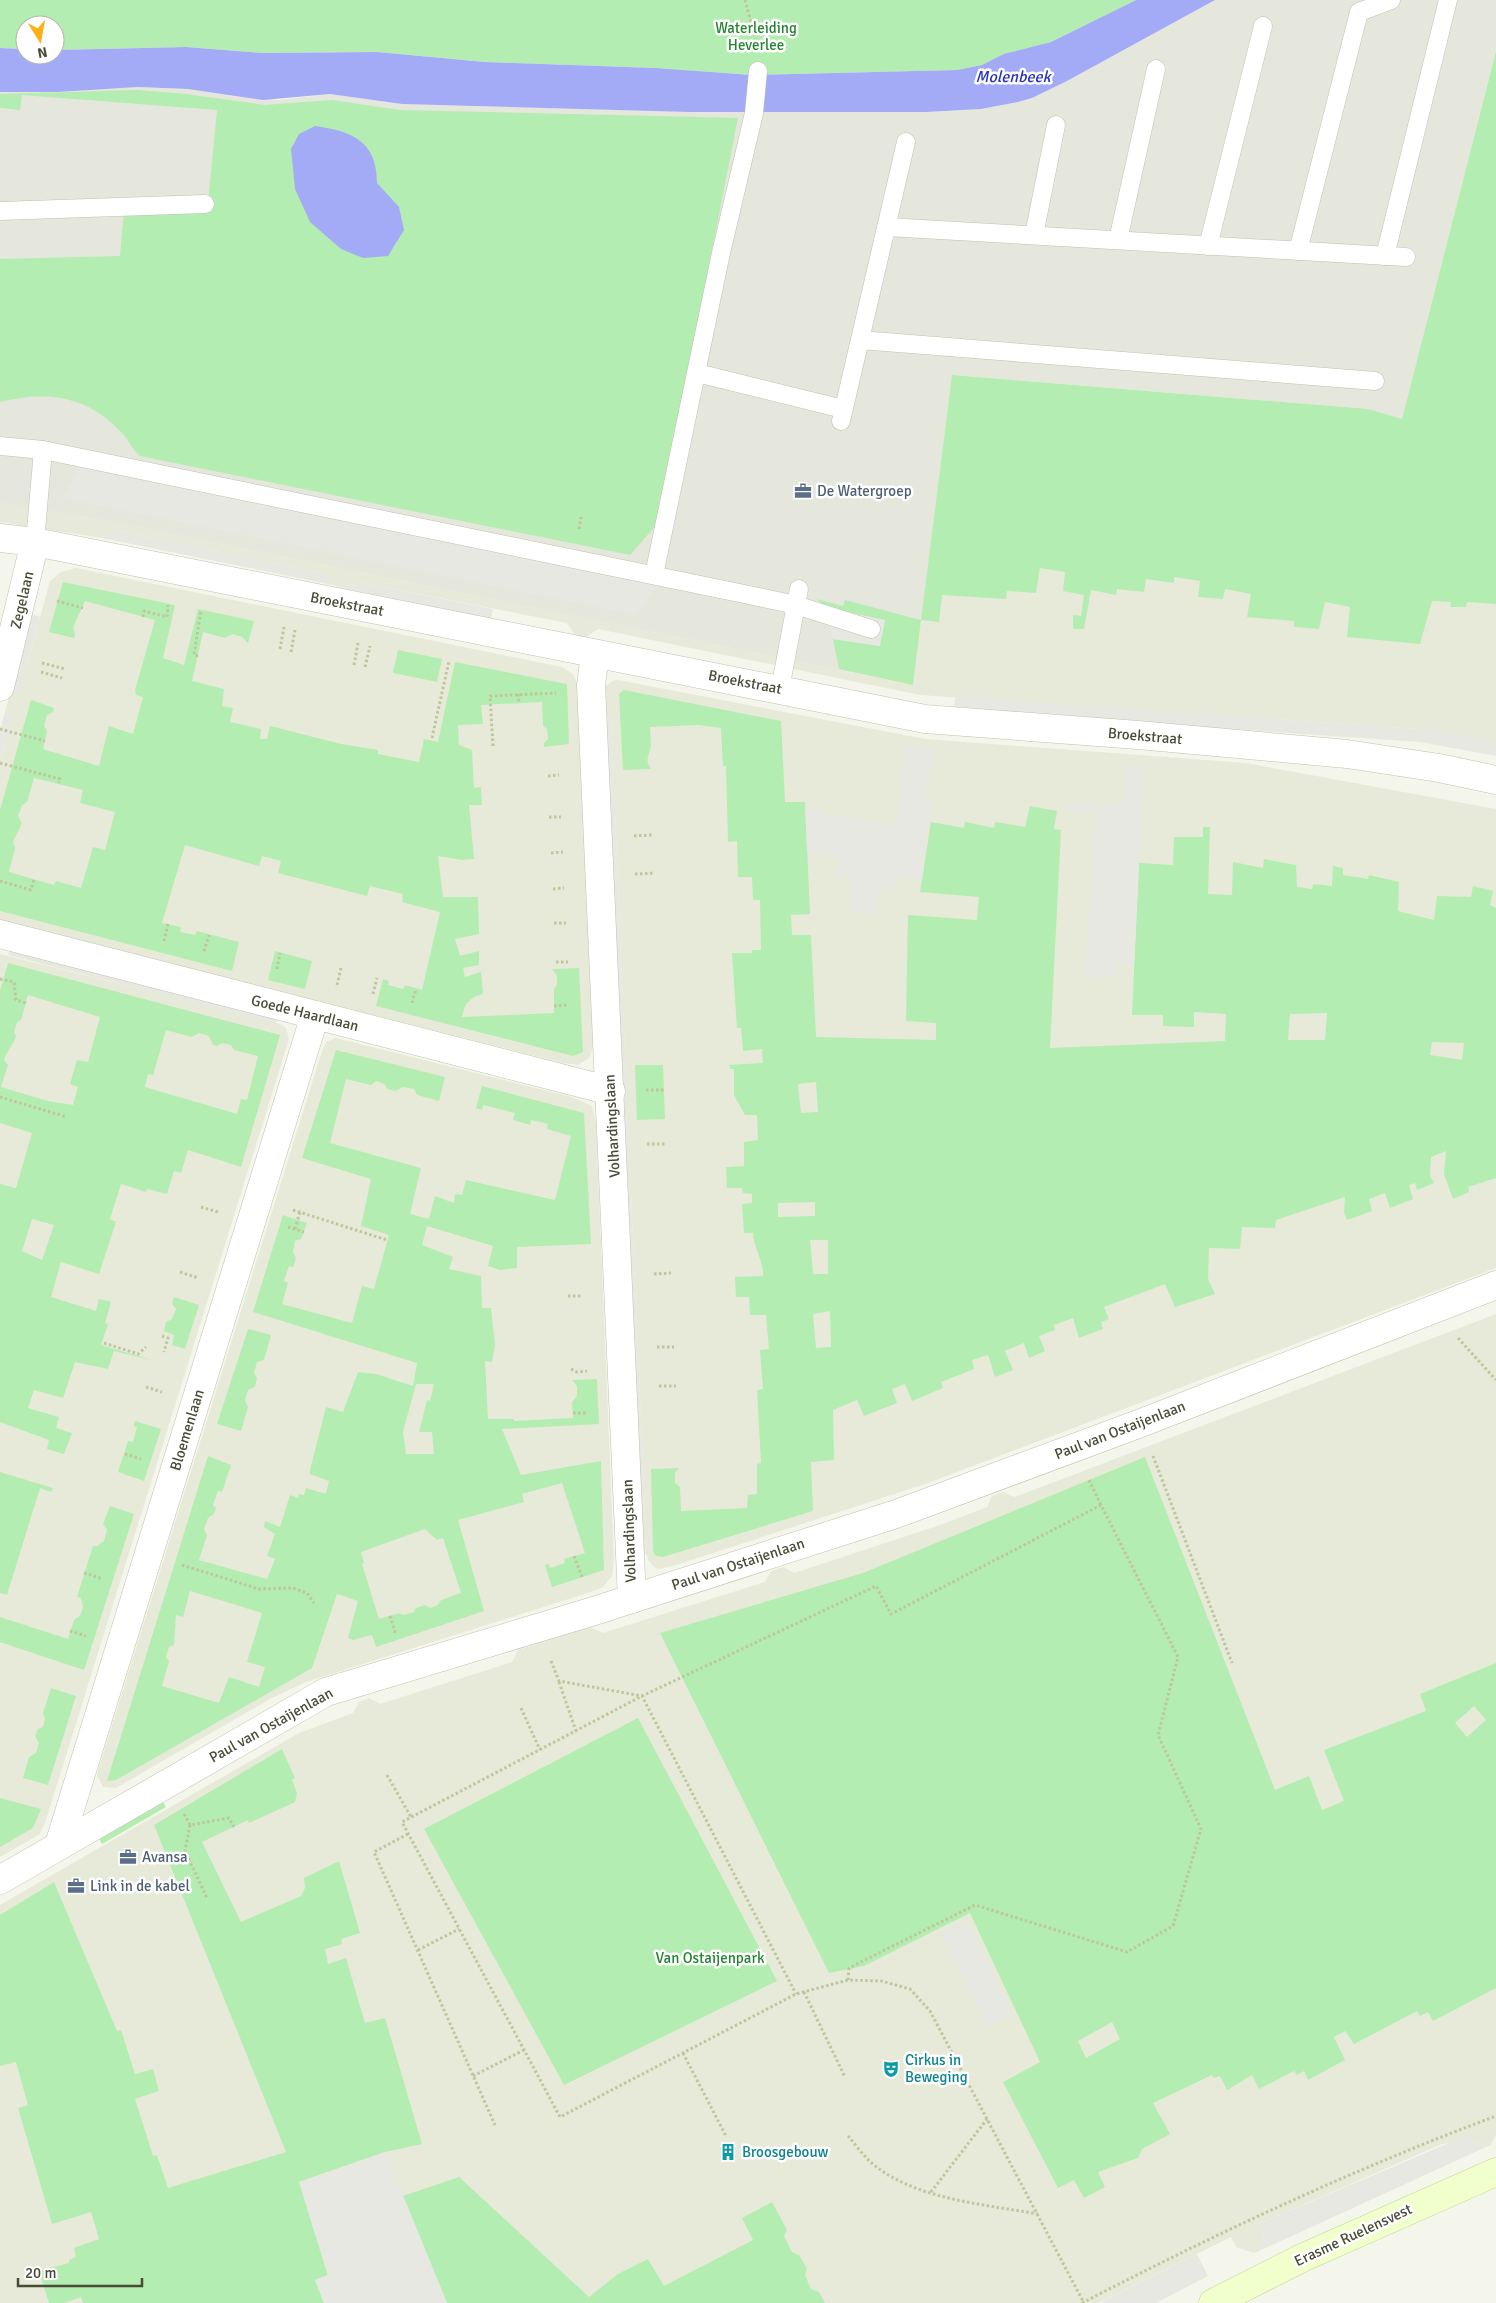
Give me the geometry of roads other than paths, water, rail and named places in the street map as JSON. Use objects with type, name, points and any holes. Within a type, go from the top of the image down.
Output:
[{"type":"main road","name":"Erasme Ruelensvest","points":[[1213,2303],[1302,2258],[1496,2172]]},
{"type":"street","name":"Broekstraat","points":[[0,538],[35,542],[925,719],[1138,735],[1347,754],[1439,768],[1496,780]]},
{"type":"street","name":"Zegelaan","points":[[0,687],[35,542]]},
{"type":"street","name":"Volhardingslaan","points":[[595,654],[591,691],[611,1091],[632,1599]]},
{"type":"street","name":"Goede Haardlaan","points":[[0,934],[611,1091]]},
{"type":"street","name":"Bloemenlaan","points":[[59,1845],[315,1016]]},
{"type":"street","name":"Paul van Ostaijenlaan","points":[[0,1880],[326,1692],[632,1599],[896,1514],[1141,1423],[1496,1285]]},
{"type":"lane","points":[[1298,251],[1359,12],[1391,0]]},
{"type":"lane","points":[[1385,256],[1448,0]]},
{"type":"lane","points":[[1208,246],[1263,26]]},
{"type":"lane","points":[[1118,240],[1156,69]]},
{"type":"lane","points":[[654,575],[722,253],[754,113],[758,71]]},
{"type":"lane","points":[[1034,235],[1056,125]]},
{"type":"lane","points":[[697,373],[842,415],[906,142]]},
{"type":"lane","points":[[0,211],[204,204]]},
{"type":"lane","points":[[887,227],[1406,257]]},
{"type":"lane","points":[[860,340],[1375,381]]},
{"type":"lane","points":[[0,446],[43,450],[678,581],[798,597],[871,628]]},
{"type":"lane","points":[[35,542],[43,450]]},
{"type":"lane","points":[[780,689],[798,597]]},
{"type":"water","name":"Molenbeek","points":[[1136,0],[1215,0],[1067,81],[1032,98],[981,109],[926,112],[688,112],[402,104],[330,94],[263,100],[188,89],[138,87],[58,92],[0,92],[0,48],[15,49],[15,65],[65,65],[65,50],[186,47],[263,53],[377,52],[485,62],[656,68],[752,75],[957,70],[982,65],[1004,54],[1051,42]]},
{"type":"water","points":[[315,126],[351,135],[367,148],[373,157],[377,183],[399,207],[404,230],[388,256],[363,258],[341,249],[310,222],[295,189],[291,149],[299,134]]},
{"type":"place","name":"De Watergroep","points":[[803,491]]},
{"type":"place","name":"Avansa","points":[[128,1857]]},
{"type":"place","name":"Link in de kabel","points":[[76,1886]]},
{"type":"place","name":"Cirkus in Beweging","points":[[891,2069]]},
{"type":"place","name":"Broosgebouw","points":[[728,2152]]},
{"type":"park label","name":"Waterleiding Heverlee","points":[[756,36]]},
{"type":"park label","name":"Van Ostaijenpark","points":[[710,1958]]}]
